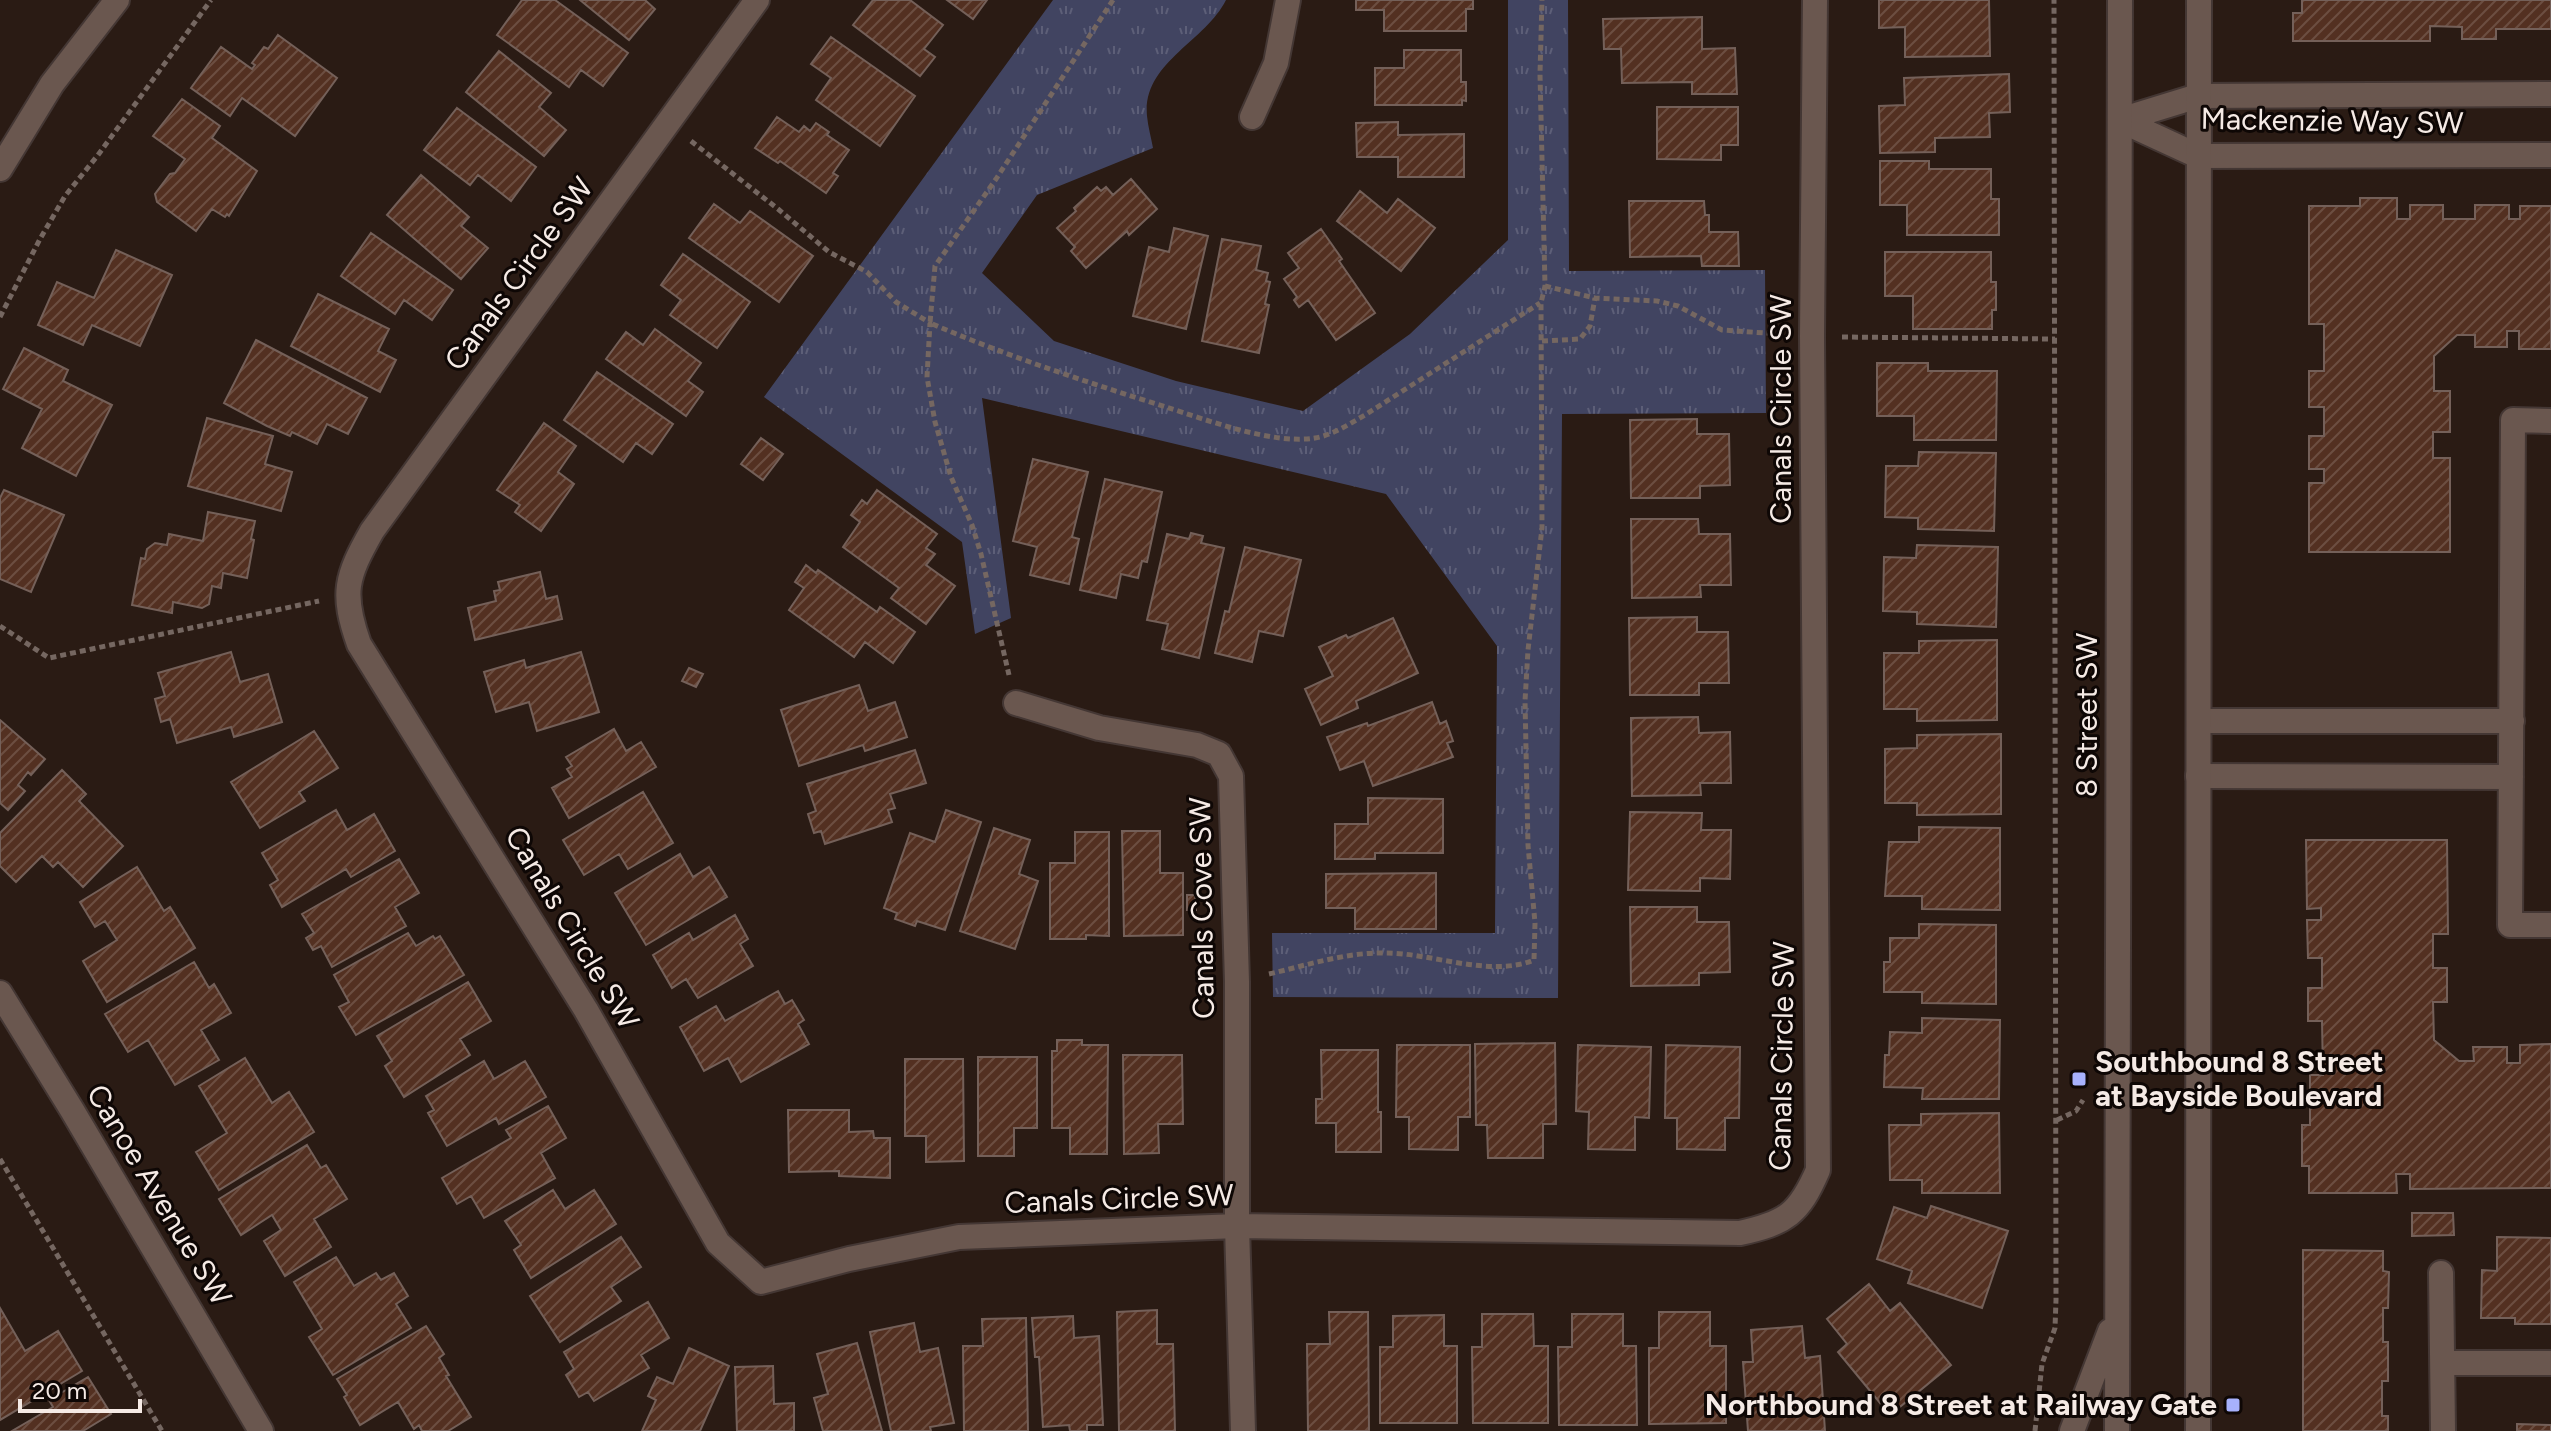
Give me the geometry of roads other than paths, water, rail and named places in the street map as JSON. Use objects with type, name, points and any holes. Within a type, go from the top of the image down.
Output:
[{"type":"street","points":[[0,169],[52,84],[117,0]]},
{"type":"street","name":"Canals Circle SW","points":[[757,0],[372,531],[349,579],[347,596],[350,620],[359,644],[586,1010],[718,1243],[761,1282],[849,1259],[959,1237],[1237,1226],[1740,1233],[1767,1227],[1789,1216],[1807,1196],[1818,1170],[1812,336],[1815,0]]},
{"type":"street","points":[[1252,117],[1276,63],[1288,0]]},
{"type":"street","name":"8 Street SW","points":[[2117,1431],[2120,0]]},
{"type":"street","points":[[2198,1431],[2199,0]]},
{"type":"street","name":"Mackenzie Way SW","points":[[2120,120],[2198,96],[2551,94]]},
{"type":"street","name":"Mackenzie Way SW","points":[[2120,120],[2198,156],[2551,155]]},
{"type":"street","points":[[2551,421],[2513,420],[2510,925],[2551,925]]},
{"type":"street","name":"Canals Cove SW","points":[[1016,703],[1099,728],[1197,745],[1219,754],[1231,776],[1243,1431]]},
{"type":"street","points":[[2199,721],[2512,721]]},
{"type":"street","points":[[2198,776],[2511,777]]},
{"type":"street","name":"Canoe Avenue SW","points":[[0,993],[261,1431]]},
{"type":"street","points":[[2441,1273],[2443,1431]]},
{"type":"street","points":[[2072,1431],[2116,1318]]},
{"type":"street","points":[[2443,1363],[2551,1363]]},
{"type":"place","name":"Southbound 8 Street at Bayside Boulevard","points":[[2079,1079]]},
{"type":"place","name":"Northbound 8 Street at Railway Gate","points":[[2233,1405]]}]
